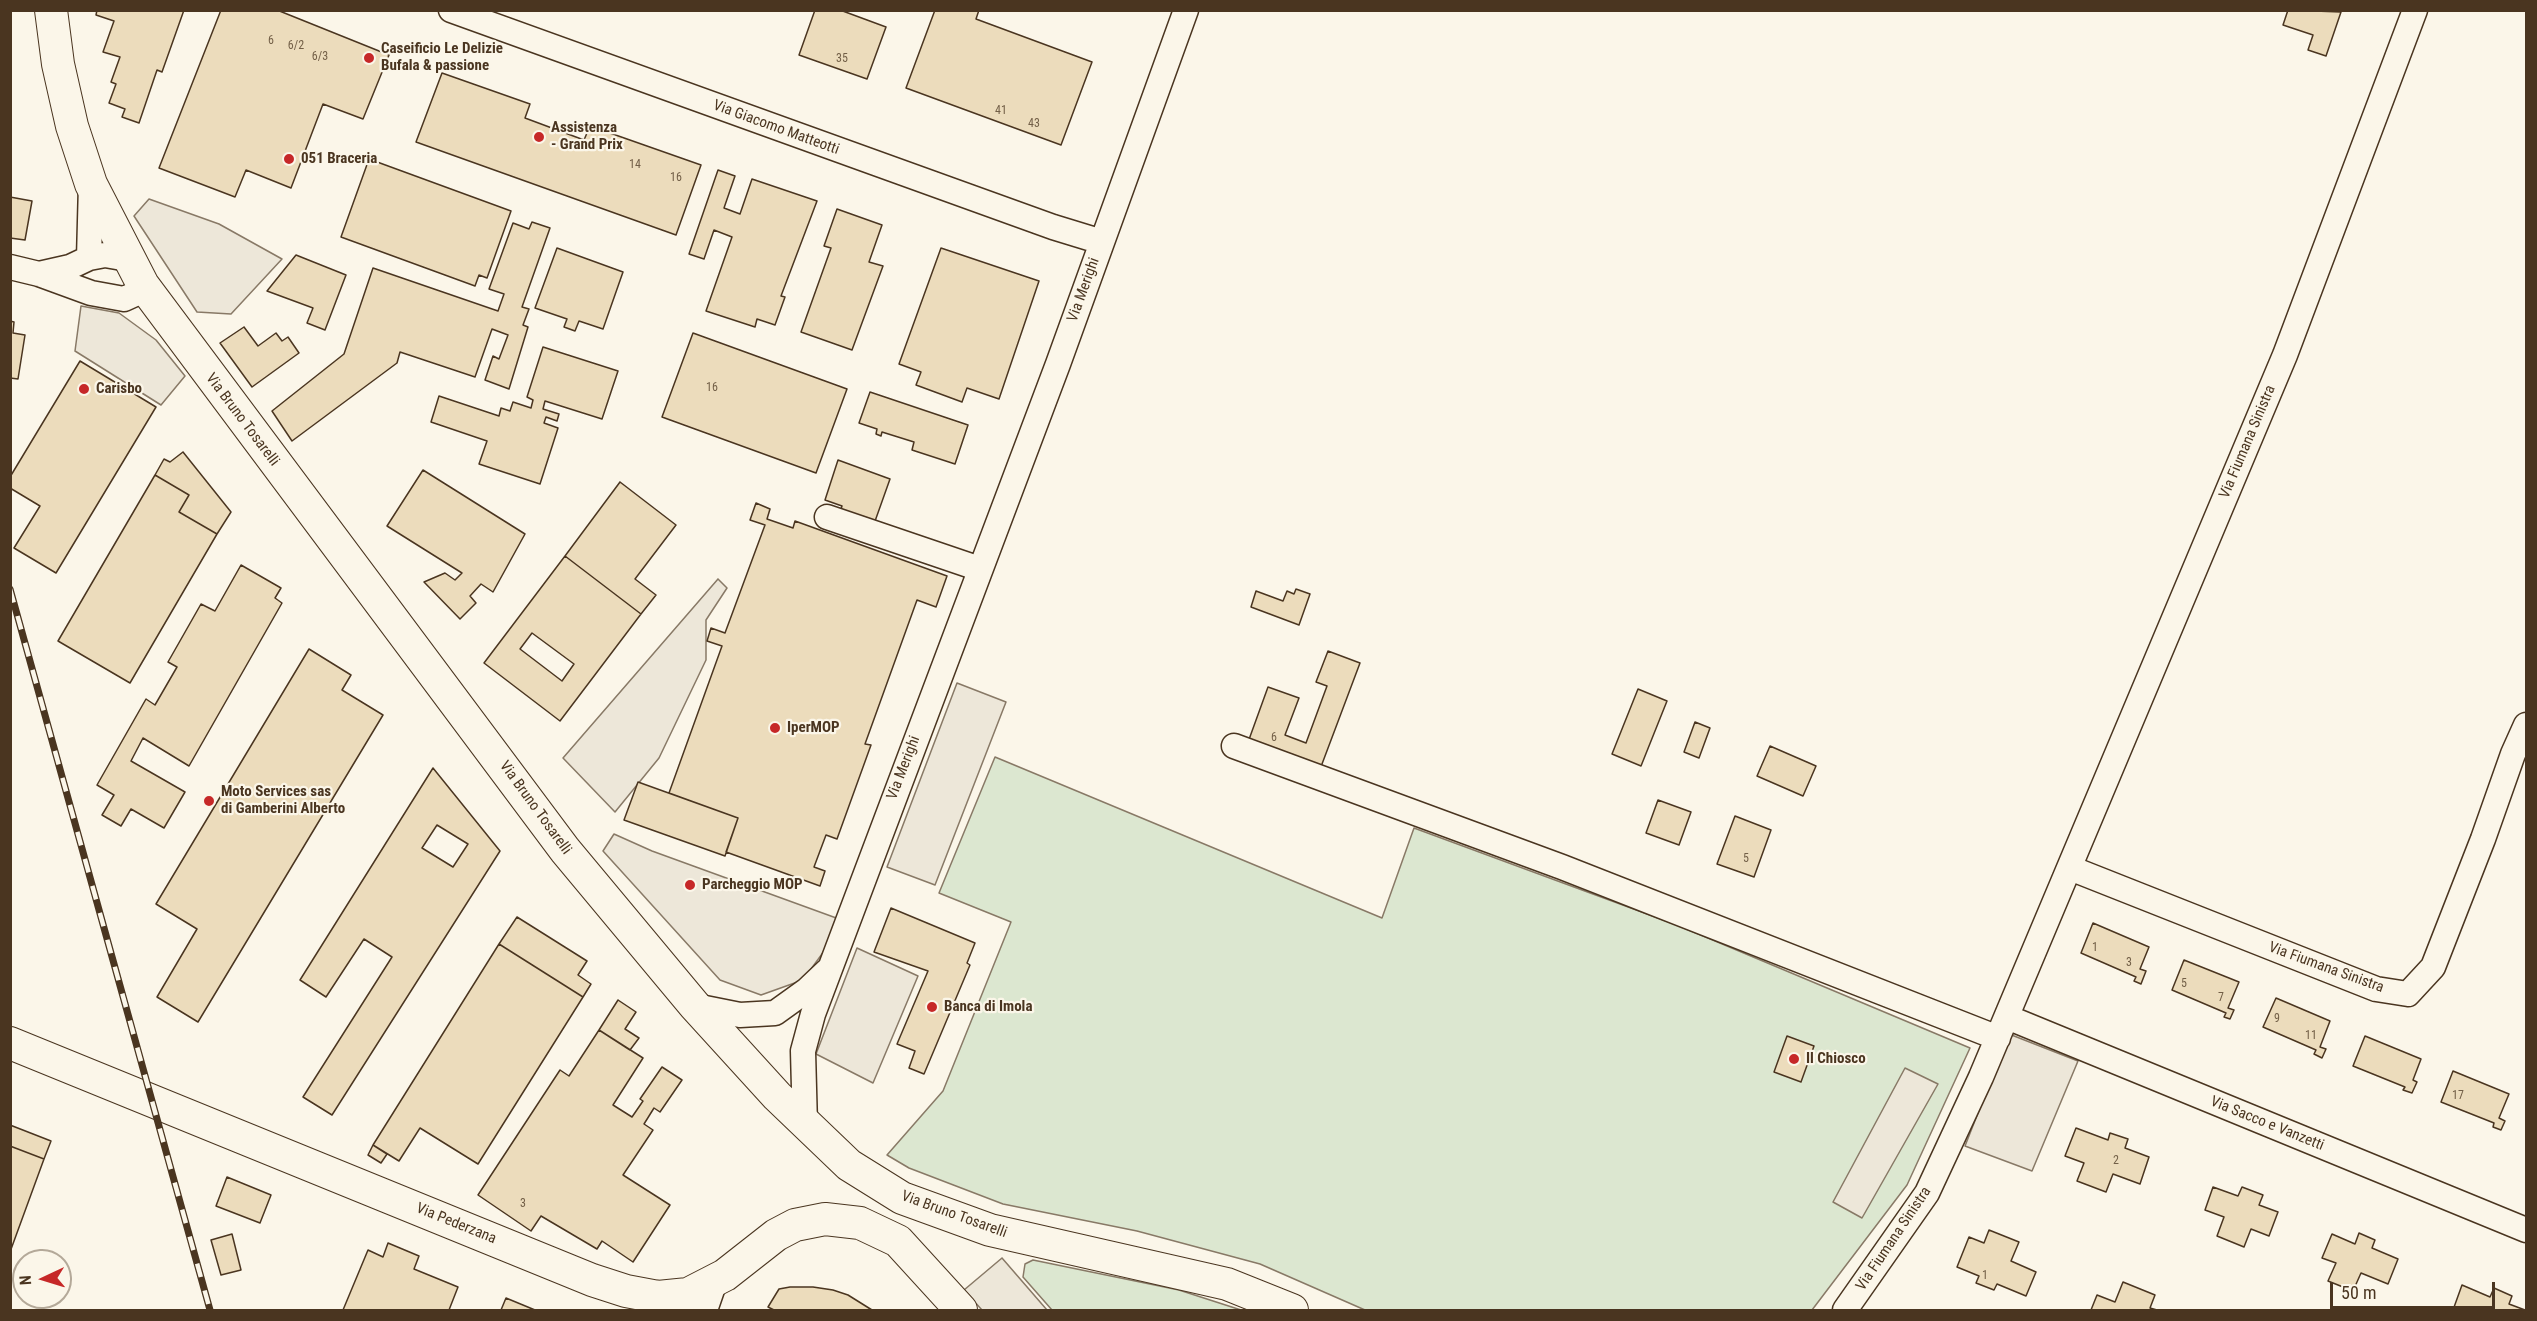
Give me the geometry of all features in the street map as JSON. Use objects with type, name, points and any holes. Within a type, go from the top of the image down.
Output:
[{"type":"main road","name":"Via Bruno Tosarelli","points":[[51,10],[58,64],[72,126],[91,184],[128,259],[146,289],[565,850],[695,1006],[805,1126],[849,1165],[874,1182],[902,1198],[942,1214],[990,1230],[1227,1284],[1292,1311]]},
{"type":"main road","name":"Via Pederzana","points":[[10,1042],[592,1280],[660,1304],[715,1281],[776,1235],[808,1222],[825,1219],[860,1223],[898,1241],[961,1311]]},
{"type":"street","name":"Via Giacomo Matteotti","points":[[451,10],[1053,227],[1102,242]]},
{"type":"street","name":"Via Merighi","points":[[805,1126],[803,1052],[813,1014],[1102,242],[1186,10]]},
{"type":"street","name":"Via Fiumana Sinistra","points":[[1845,1311],[1927,1193],[2003,1028],[2285,355],[2415,10]]},
{"type":"street","points":[[89,258],[91,184]]},
{"type":"street","points":[[39,274],[70,267],[89,258],[105,255],[128,259]]},
{"type":"street","points":[[10,267],[39,274],[91,293],[124,300],[146,289]]},
{"type":"street","points":[[827,517],[980,569]]},
{"type":"street","name":"Via Fiumana Sinistra","points":[[2070,868],[2376,989],[2408,994],[2433,967],[2483,839],[2513,754],[2526,726]]},
{"type":"street","name":"Via Sacco e Vanzetti","points":[[1234,746],[2003,1028],[2526,1230]]},
{"type":"street","name":"Via Merighi","points":[[695,1006],[740,1016],[775,1013],[807,990],[831,967]]},
{"type":"street","points":[[705,1311],[715,1281]]},
{"type":"green space","points":[[995,757],[1382,918],[1414,828],[1677,925],[1970,1048],[1907,1185],[1812,1310],[1365,1310],[1260,1264],[1137,1231],[1003,1204],[909,1168],[887,1155],[943,1091],[1011,922],[939,893]]},
{"type":"green space","points":[[1033,1260],[1179,1290],[1241,1310],[1052,1310],[1023,1277],[1025,1264]]},
{"type":"shaded area","points":[[149,199],[219,224],[282,259],[231,314],[197,312],[134,216]]},
{"type":"shaded area","points":[[81,306],[119,313],[156,340],[185,376],[161,405],[75,351]]},
{"type":"shaded area","points":[[718,579],[727,588],[706,620],[706,660],[659,758],[615,812],[563,758]]},
{"type":"shaded area","points":[[957,683],[1006,702],[935,885],[887,867]]},
{"type":"shaded area","name":"Parcheggio MOP","points":[[614,834],[652,851],[839,919],[830,943],[803,980],[761,995],[720,980],[603,851]]},
{"type":"shaded area","points":[[857,948],[918,976],[873,1083],[816,1054]]},
{"type":"shaded area","points":[[2009,1034],[2078,1061],[2032,1171],[1965,1146]]},
{"type":"shaded area","points":[[1905,1068],[1938,1084],[1862,1218],[1833,1202]]},
{"type":"shaded area","points":[[1002,1258],[1047,1310],[982,1310],[964,1290]]},
{"type":"building","points":[[97,10],[184,10],[162,72],[157,70],[139,123],[122,117],[125,109],[109,103],[116,84],[111,82],[120,57],[103,52],[114,21],[96,15]]},
{"type":"building","points":[[221,10],[277,10],[389,55],[363,119],[323,104],[291,188],[246,170],[235,197],[159,168]]},
{"type":"building","points":[[815,10],[840,10],[886,27],[867,79],[799,55]]},
{"type":"building","points":[[935,10],[979,10],[976,19],[1092,62],[1061,145],[906,88]]},
{"type":"building","points":[[2288,10],[2341,12],[2326,56],[2308,50],[2313,35],[2283,25]]},
{"type":"building","points":[[442,73],[530,104],[525,118],[584,140],[590,126],[701,165],[676,235],[416,142]]},
{"type":"building","points":[[369,159],[511,211],[487,278],[479,275],[475,286],[341,237]]},
{"type":"building","points":[[718,170],[735,176],[724,208],[740,214],[752,179],[817,201],[781,296],[785,297],[775,325],[757,319],[755,327],[706,311],[732,237],[714,230],[704,259],[689,254]]},
{"type":"building","points":[[10,197],[32,201],[25,240],[10,238]]},
{"type":"building","points":[[837,209],[882,225],[869,262],[883,266],[852,350],[801,332],[831,248],[824,246]]},
{"type":"building","points":[[532,222],[550,228],[522,307],[529,309],[523,325],[528,327],[509,389],[485,380],[493,356],[499,359],[508,335],[492,329],[475,377],[400,352],[397,363],[292,441],[272,411],[344,354],[373,268],[498,311],[504,294],[489,289],[513,223],[529,229]]},
{"type":"building","points":[[557,248],[623,272],[603,329],[579,321],[575,331],[564,327],[567,319],[535,308]]},
{"type":"building","points":[[941,248],[1039,281],[999,399],[967,388],[962,402],[916,385],[921,372],[899,364]]},
{"type":"building","points":[[296,255],[346,275],[325,330],[307,323],[313,308],[267,291]]},
{"type":"building","points":[[10,321],[14,322],[13,333],[25,335],[18,379],[10,378]]},
{"type":"building","points":[[244,327],[258,346],[276,333],[282,341],[288,337],[299,353],[252,387],[220,343]]},
{"type":"building","points":[[693,333],[847,389],[816,473],[662,417]]},
{"type":"building","points":[[543,347],[618,371],[602,419],[545,401],[543,409],[559,414],[557,421],[546,417],[544,423],[558,428],[540,484],[479,464],[487,441],[431,422],[439,396],[499,416],[501,408],[510,411],[513,402],[531,408],[533,400],[527,397]]},
{"type":"building","points":[[80,361],[156,407],[56,573],[14,548],[40,506],[10,488],[10,477]]},
{"type":"building","points":[[870,392],[968,425],[955,464],[912,450],[914,442],[882,432],[881,436],[876,434],[877,429],[859,423]]},
{"type":"building","points":[[183,452],[231,512],[217,534],[179,512],[189,495],[155,475],[164,459],[170,462]]},
{"type":"building","points":[[838,460],[890,479],[874,524],[840,512],[842,506],[825,500]]},
{"type":"building","points":[[423,470],[525,534],[493,592],[481,584],[470,596],[476,603],[460,619],[424,582],[445,573],[455,580],[462,573],[387,526]]},
{"type":"building","points":[[155,475],[189,495],[179,512],[217,534],[130,683],[58,641]]},
{"type":"building","points":[[620,482],[676,525],[635,579],[656,595],[641,614],[565,556]]},
{"type":"building","points":[[756,503],[770,509],[767,519],[793,528],[795,521],[947,576],[936,607],[917,600],[865,744],[871,745],[837,839],[826,835],[814,867],[825,871],[820,886],[726,852],[738,818],[669,793],[722,646],[707,641],[711,628],[725,633],[765,525],[750,520]]},
{"type":"building","points":[[565,556],[641,614],[560,721],[484,663]],"holes":[[[532,633],[574,664],[562,681],[520,649]]]},
{"type":"building","points":[[241,565],[281,588],[275,598],[282,603],[189,766],[143,738],[131,761],[185,792],[164,828],[131,809],[121,826],[102,815],[114,795],[97,785],[146,699],[155,705],[177,667],[168,662],[201,604],[215,611]]},
{"type":"building","points":[[1296,589],[1310,594],[1299,625],[1251,607],[1256,591],[1283,601],[1287,591],[1294,594]]},
{"type":"building","points":[[309,649],[351,675],[342,690],[383,715],[198,1022],[157,997],[197,929],[156,904]]},
{"type":"building","points":[[1328,651],[1360,663],[1319,772],[1247,745],[1268,687],[1299,698],[1285,735],[1306,743],[1327,686],[1316,682]]},
{"type":"building","points":[[1638,689],[1667,701],[1641,766],[1612,754]]},
{"type":"building","points":[[1695,722],[1710,728],[1699,758],[1684,752]]},
{"type":"building","points":[[1770,746],[1816,766],[1803,796],[1757,776]]},
{"type":"building","points":[[433,768],[500,851],[332,1115],[303,1097],[392,957],[364,939],[326,997],[300,980]],"holes":[[[437,825],[468,844],[453,867],[422,848]]]},
{"type":"building","points":[[638,782],[738,818],[725,856],[624,820]]},
{"type":"building","points":[[1658,800],[1691,812],[1679,845],[1646,833]]},
{"type":"building","points":[[1735,816],[1771,830],[1754,877],[1717,864]]},
{"type":"building","name":"Banca di Imola","points":[[891,908],[975,943],[967,963],[970,965],[924,1074],[909,1068],[915,1051],[897,1044],[928,971],[874,952]]},
{"type":"building","points":[[517,917],[587,961],[578,975],[591,984],[583,997],[499,944]]},
{"type":"building","points":[[2093,923],[2149,947],[2140,969],[2146,971],[2141,984],[2134,981],[2136,977],[2081,953]]},
{"type":"building","points":[[499,944],[583,997],[478,1164],[420,1128],[399,1161],[373,1145]]},
{"type":"building","points":[[2184,960],[2239,982],[2228,1008],[2234,1010],[2230,1019],[2224,1017],[2226,1013],[2172,990]]},
{"type":"building","points":[[2276,998],[2330,1021],[2320,1047],[2326,1049],[2322,1058],[2314,1054],[2316,1050],[2263,1027]]},
{"type":"building","points":[[618,1000],[636,1012],[625,1029],[639,1038],[630,1050],[599,1030]]},
{"type":"building","points":[[599,1030],[643,1058],[613,1105],[632,1117],[643,1101],[640,1099],[662,1067],[682,1080],[660,1112],[654,1108],[644,1124],[653,1130],[623,1175],[670,1205],[633,1262],[602,1241],[597,1249],[541,1216],[531,1231],[478,1195],[560,1070],[569,1076]]},
{"type":"building","name":"Il Chiosco","points":[[1787,1036],[1814,1046],[1801,1082],[1774,1072]]},
{"type":"building","points":[[2365,1036],[2421,1059],[2413,1080],[2417,1082],[2412,1093],[2403,1090],[2405,1087],[2353,1066]]},
{"type":"building","points":[[2453,1071],[2509,1094],[2499,1118],[2505,1121],[2501,1130],[2493,1127],[2494,1123],[2441,1102]]},
{"type":"building","points":[[10,1125],[51,1141],[44,1159],[10,1146]]},
{"type":"building","points":[[2076,1128],[2108,1140],[2110,1133],[2128,1139],[2125,1148],[2149,1157],[2140,1184],[2113,1174],[2106,1192],[2077,1181],[2084,1163],[2065,1156]]},
{"type":"building","points":[[373,1145],[387,1154],[381,1163],[368,1155]]},
{"type":"building","points":[[10,1146],[44,1159],[10,1252]]},
{"type":"building","points":[[227,1177],[271,1195],[260,1223],[216,1206]]},
{"type":"building","points":[[2213,1187],[2238,1196],[2242,1187],[2263,1195],[2259,1205],[2278,1212],[2269,1236],[2251,1229],[2244,1247],[2217,1236],[2224,1217],[2205,1210]]},
{"type":"building","points":[[1989,1230],[2019,1242],[2011,1261],[2036,1272],[2026,1296],[1997,1284],[1994,1290],[1976,1283],[1979,1276],[1957,1267],[1969,1237],[1984,1243]]},
{"type":"building","points":[[2359,1233],[2375,1240],[2372,1248],[2398,1259],[2388,1284],[2361,1273],[2353,1291],[2328,1281],[2336,1263],[2322,1258],[2332,1234],[2355,1244]]},
{"type":"building","points":[[232,1234],[241,1270],[221,1275],[211,1240]]},
{"type":"building","points":[[388,1243],[419,1256],[414,1269],[458,1287],[449,1310],[343,1310],[368,1250],[383,1257]]},
{"type":"building","points":[[2123,1282],[2155,1295],[2150,1308],[2157,1310],[2091,1310],[2097,1295],[2115,1302]]},
{"type":"building","points":[[2462,1285],[2490,1297],[2494,1288],[2512,1296],[2509,1304],[2525,1310],[2453,1310]]},
{"type":"building","points":[[790,1287],[833,1290],[848,1295],[872,1310],[774,1310],[768,1307],[779,1289]]},
{"type":"building","points":[[506,1298],[535,1310],[501,1310]]},
{"type":"railway","points":[[10,589],[210,1310]]},
{"type":"place","name":"Caseificio Le Delizie Bufala & passione","points":[[369,58]]},
{"type":"place","name":"Assistenza - Grand Prix","points":[[539,137]]},
{"type":"place","name":"051 Braceria","points":[[289,159]]},
{"type":"place","name":"Carisbo","points":[[84,389]]},
{"type":"place","name":"IperMOP","points":[[775,728]]},
{"type":"place","name":"Moto Services sas di Gamberini Alberto","points":[[209,801]]},
{"type":"place","name":"Parcheggio MOP","points":[[690,885]]},
{"type":"place","name":"Banca di Imola","points":[[932,1007]]},
{"type":"place","name":"Il Chiosco","points":[[1794,1059]]}]
